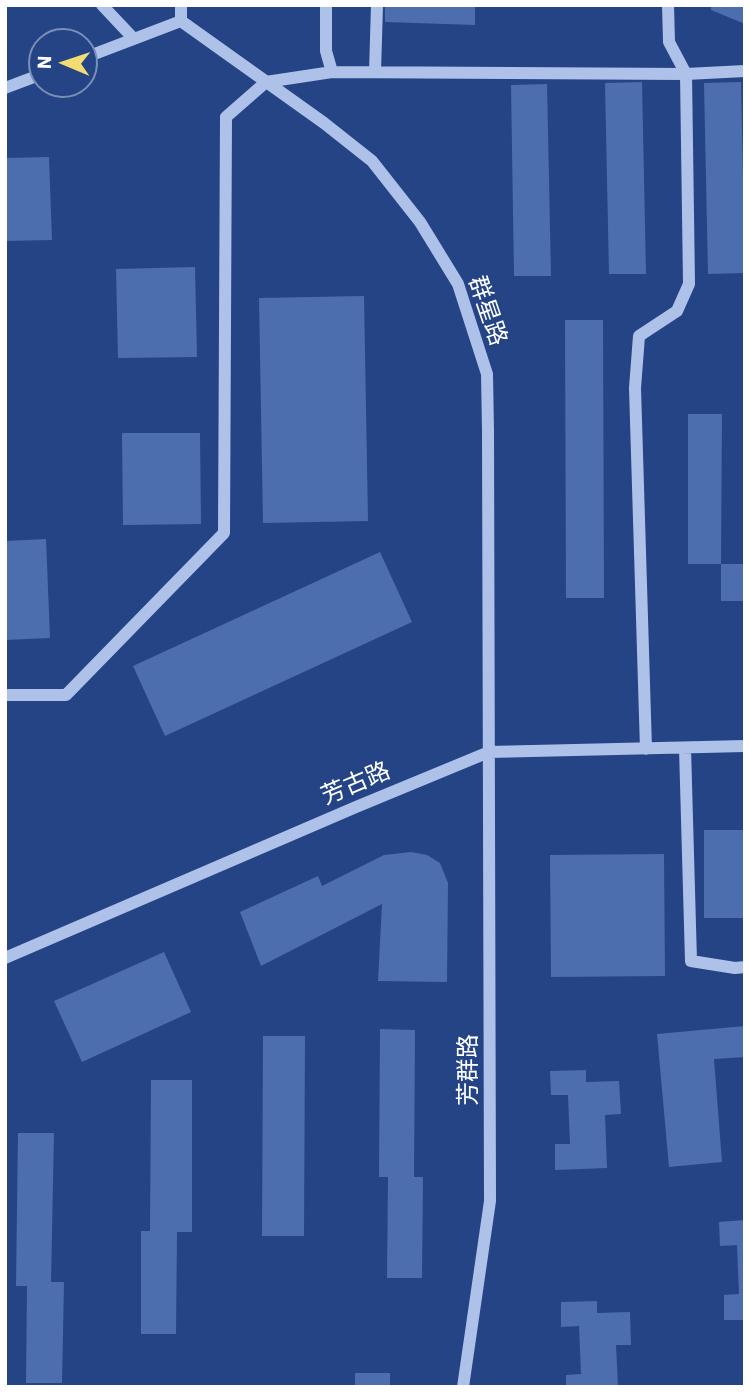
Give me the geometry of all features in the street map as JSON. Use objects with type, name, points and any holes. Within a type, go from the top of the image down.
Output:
[{"type":"street","points":[[102,5],[134,39]]},
{"type":"street","points":[[98,53],[181,21],[181,5]]},
{"type":"street","points":[[327,5],[326,51],[332,72]]},
{"type":"street","points":[[376,72],[377,5]]},
{"type":"street","points":[[646,749],[635,388],[639,336],[677,311],[689,284],[685,74],[669,42],[668,5]]},
{"type":"street","name":"群星路","points":[[181,21],[324,123],[372,161],[420,222],[458,284],[486,373],[489,752]]},
{"type":"street","points":[[5,695],[65,695],[223,533],[226,117],[266,82],[332,72],[685,74],[745,71]]},
{"type":"street","points":[[5,88],[28,79]]},
{"type":"street","name":"芳古路","points":[[5,958],[489,752],[745,746]]},
{"type":"street","points":[[685,748],[691,961],[745,967]]},
{"type":"street","name":"芳群路","points":[[463,1387],[490,1201],[489,752]]},
{"type":"building","points":[[385,5],[475,5],[475,25],[385,22]]},
{"type":"building","points":[[711,5],[745,5],[745,24],[711,10]]},
{"type":"building","points":[[642,82],[646,274],[609,274],[605,83]]},
{"type":"building","points":[[741,82],[745,273],[708,274],[704,83]]},
{"type":"building","points":[[547,84],[551,276],[514,276],[511,85]]},
{"type":"building","points":[[49,157],[52,240],[5,241],[5,158]]},
{"type":"building","points":[[195,267],[197,357],[118,358],[116,269]]},
{"type":"building","points":[[364,296],[368,521],[263,523],[259,298]]},
{"type":"building","points":[[565,320],[603,320],[604,598],[566,598]]},
{"type":"building","points":[[688,414],[722,414],[721,564],[688,564]]},
{"type":"building","points":[[122,433],[200,433],[201,524],[123,525]]},
{"type":"building","points":[[46,539],[50,638],[5,640],[5,541]]},
{"type":"building","points":[[380,552],[412,622],[165,736],[133,666]]},
{"type":"building","points":[[721,564],[745,564],[745,601],[721,601]]},
{"type":"building","points":[[704,830],[745,830],[745,918],[704,918]]},
{"type":"building","points":[[411,852],[427,855],[440,863],[448,883],[447,982],[378,981],[382,904],[261,966],[240,912],[318,876],[322,886],[384,855]]},
{"type":"building","points":[[664,854],[665,976],[551,977],[550,855]]},
{"type":"building","points":[[164,952],[191,1012],[82,1062],[54,1001]]},
{"type":"building","points":[[745,1026],[745,1057],[714,1059],[722,1162],[669,1167],[657,1034]]},
{"type":"building","points":[[380,1029],[415,1030],[414,1177],[423,1177],[422,1278],[387,1278],[388,1177],[379,1177]]},
{"type":"building","points":[[263,1036],[305,1036],[304,1236],[262,1236]]},
{"type":"building","points":[[586,1070],[586,1082],[619,1081],[621,1114],[605,1115],[607,1168],[555,1170],[555,1144],[570,1144],[568,1095],[551,1095],[550,1071]]},
{"type":"building","points":[[151,1080],[192,1080],[192,1232],[177,1232],[176,1334],[141,1334],[141,1231],[150,1231]]},
{"type":"building","points":[[18,1133],[54,1133],[51,1282],[64,1282],[62,1383],[26,1383],[27,1286],[16,1286]]},
{"type":"building","points":[[745,1220],[745,1320],[724,1320],[724,1295],[739,1294],[737,1245],[720,1246],[719,1222]]},
{"type":"building","points":[[597,1301],[597,1313],[630,1312],[631,1345],[616,1345],[618,1387],[566,1387],[566,1375],[581,1374],[579,1326],[561,1327],[561,1302]]},
{"type":"building","points":[[355,1373],[390,1373],[390,1387],[355,1387]]}]
